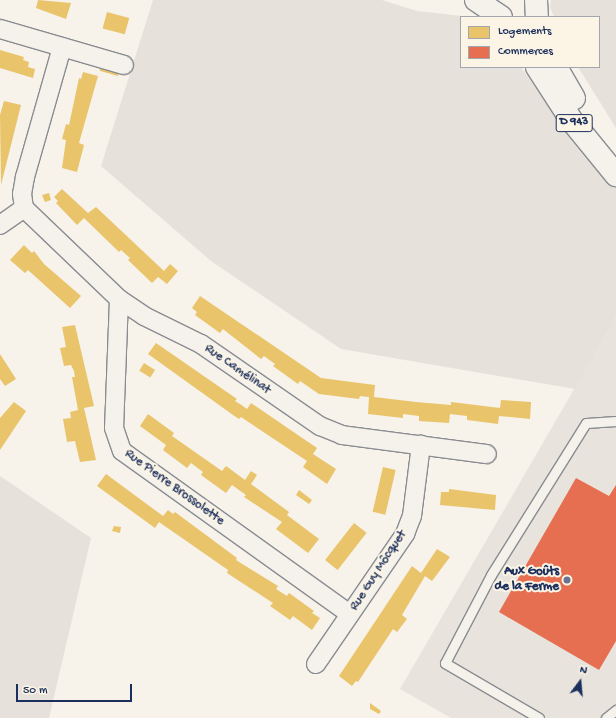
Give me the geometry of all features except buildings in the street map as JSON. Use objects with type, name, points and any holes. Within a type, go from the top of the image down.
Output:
[{"type":"main road","points":[[476,0],[500,16]]},
{"type":"main road","points":[[536,0],[537,16]]},
{"type":"main road","name":"D 943","points":[[538,68],[572,121],[616,175]]},
{"type":"main road","name":"D 943","points":[[557,68],[577,104],[616,158]]},
{"type":"street","points":[[0,29],[124,65]]},
{"type":"street","points":[[0,225],[24,208],[22,194],[25,177],[62,47]]},
{"type":"street","name":"Rue Camélinat","points":[[24,208],[119,299],[144,316],[201,344],[320,426],[342,435],[487,454]]},
{"type":"street","name":"Rue Pierre Brossolette","points":[[119,299],[114,428],[122,451],[350,614]]},
{"type":"street","name":"Rue Guy Môcquet","points":[[316,664],[409,524],[421,445]]},
{"type":"lane","points":[[539,718],[445,663],[491,575],[586,423],[616,421]]},
{"type":"lane","points":[[606,718],[616,710]]},
{"type":"shaded area","points":[[153,0],[382,0],[417,11],[463,16],[460,16],[460,68],[522,68],[548,105],[616,188],[616,317],[575,389],[341,349],[211,261],[101,166]]},
{"type":"shaded area","points":[[551,0],[616,0],[616,128],[579,68],[600,68],[600,16],[554,16],[550,7]]},
{"type":"shaded area","points":[[616,317],[616,718],[451,718],[400,689]]},
{"type":"shaded area","points":[[0,476],[91,538],[49,718],[0,718]]},
{"type":"place","name":"Aux Goûts de la Ferme","points":[[567,580]]}]
